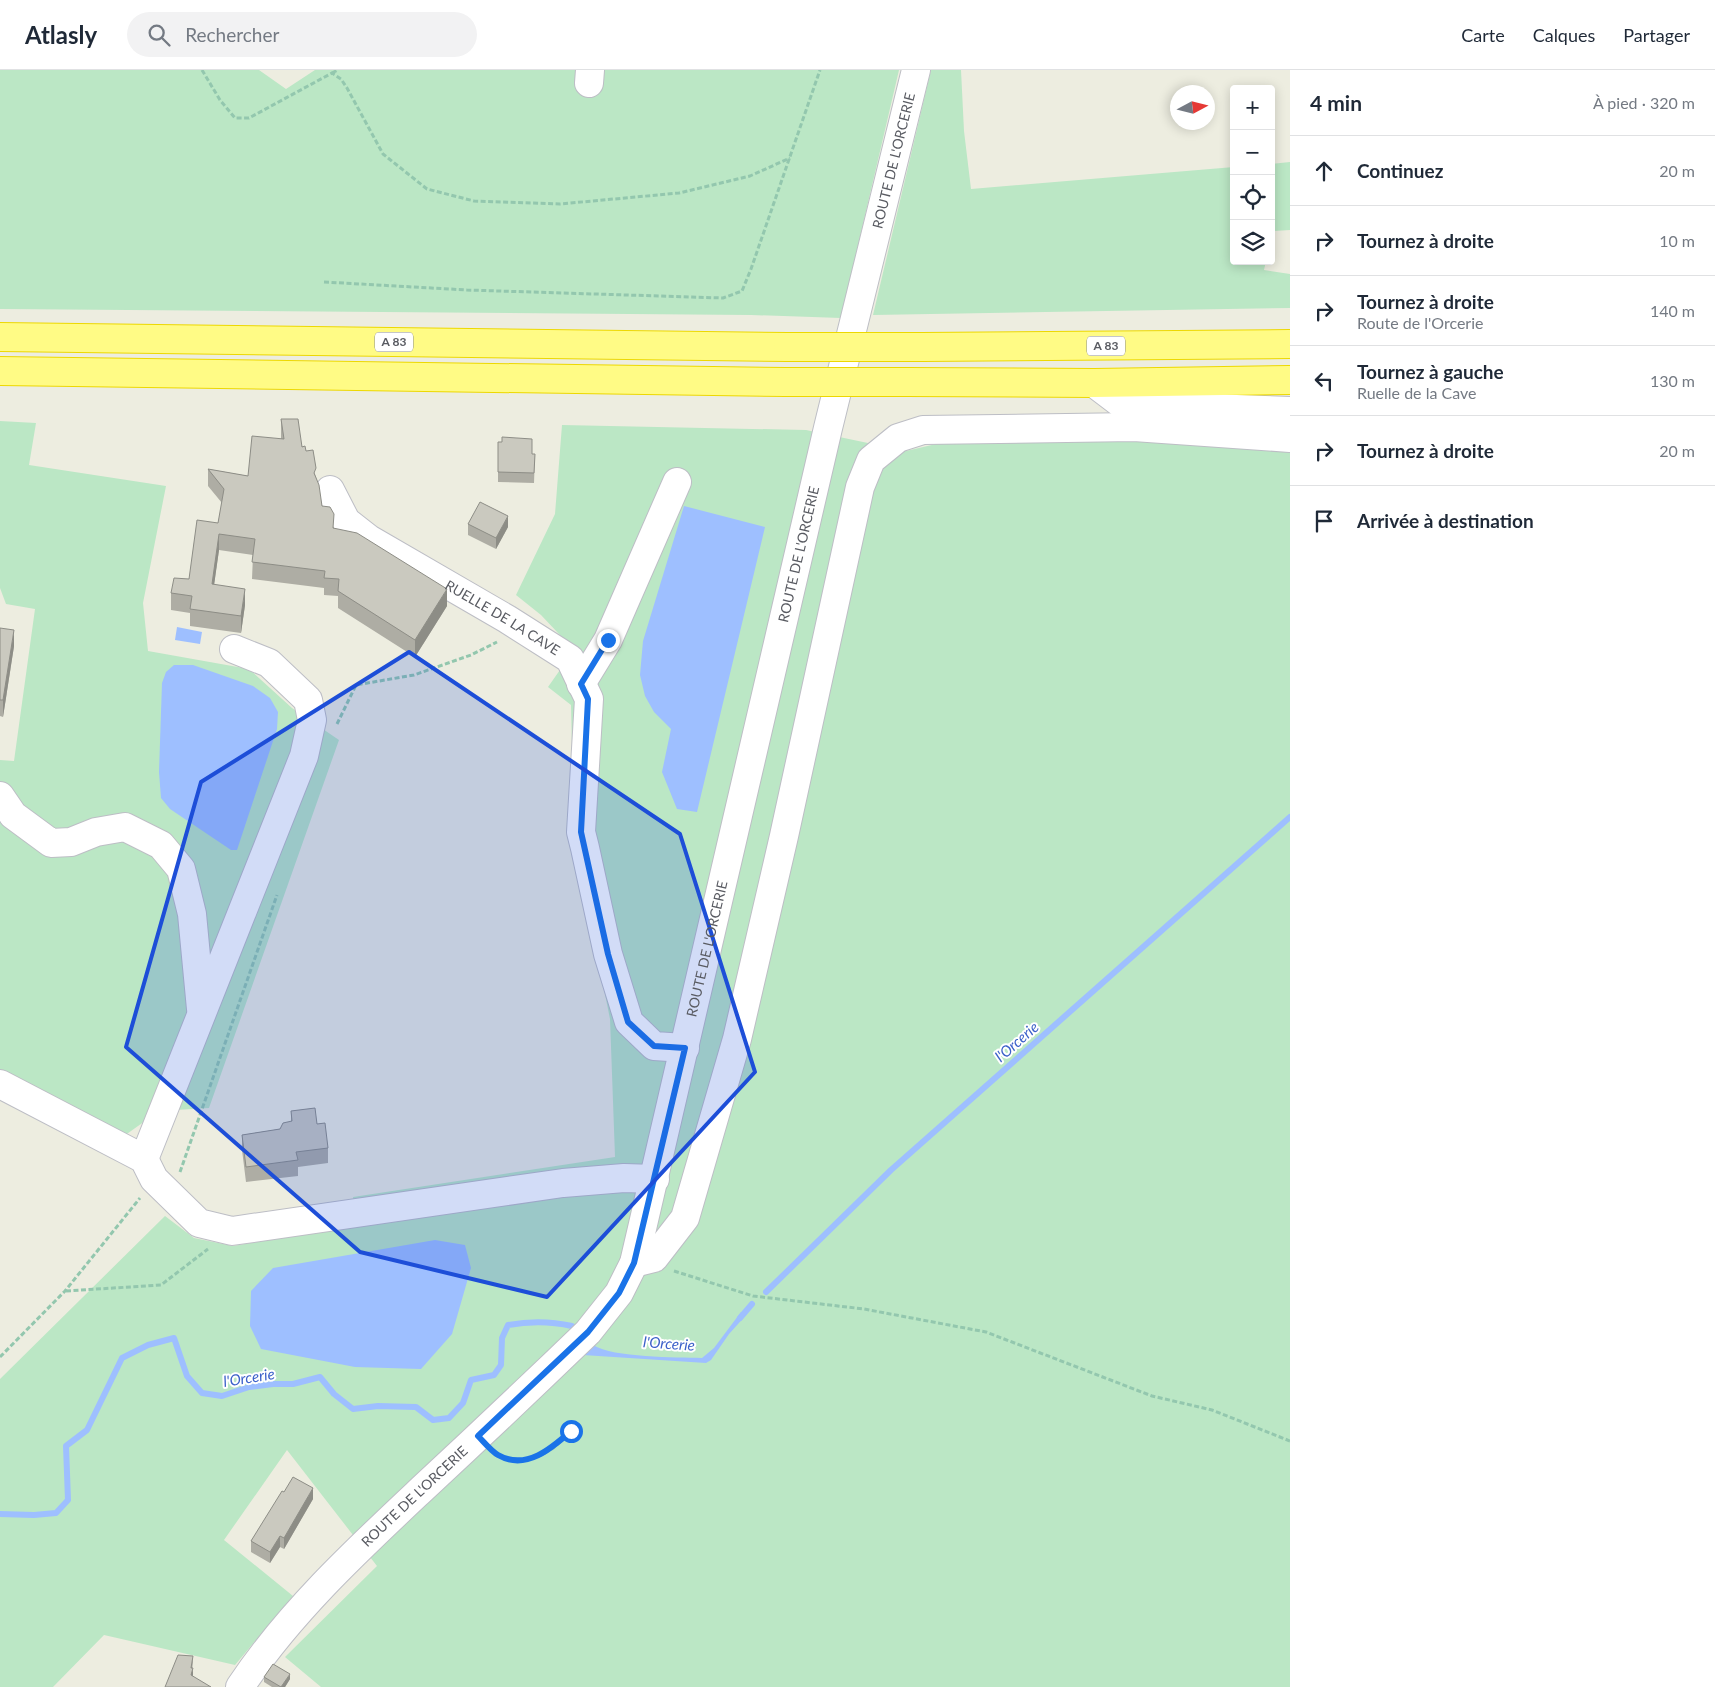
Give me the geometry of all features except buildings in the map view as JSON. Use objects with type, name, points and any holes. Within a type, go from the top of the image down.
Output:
[{"type":"highway","name":"A 83","points":[[0,337],[788,347],[1290,344]]},
{"type":"highway","points":[[0,371],[786,382],[1094,383],[1290,380]]},
{"type":"street","name":"ROUTE DE L'ORCERIE","points":[[240,1687],[261,1657],[344,1562],[588,1332],[644,1260],[655,1179],[832,410],[916,70]]},
{"type":"street","points":[[1094,383],[1123,405],[1290,411]]},
{"type":"street","points":[[644,1260],[685,1218],[737,1039],[784,836],[860,488],[871,460],[898,438],[924,430],[1134,427],[1290,438]]},
{"type":"street","points":[[581,684],[608,640],[677,482]]},
{"type":"street","name":"RUELLE DE LA CAVE","points":[[330,490],[346,522],[369,539],[522,628],[570,659],[588,699],[581,832],[608,954],[628,1022],[654,1046],[685,1048]]},
{"type":"street","points":[[157,1178],[201,1016],[304,756],[312,720],[308,700],[269,663],[234,649]]},
{"type":"street","points":[[0,796],[13,815],[51,843],[71,842],[96,832],[125,827],[161,845],[181,869],[192,914],[201,1016]]},
{"type":"street","points":[[0,1084],[157,1178],[199,1223],[232,1231],[563,1183],[624,1178],[655,1179]]},
{"type":"path","points":[[202,70],[220,100],[235,118],[249,118],[338,70]]},
{"type":"path","points":[[324,282],[467,290],[723,298],[742,291],[752,268],[820,70]]},
{"type":"path","points":[[332,74],[341,79],[347,88],[383,154],[427,189],[474,201],[560,204],[678,193],[750,176],[790,158]]},
{"type":"path","points":[[336,726],[356,685],[414,675],[471,655],[522,628]]},
{"type":"path","points":[[0,1357],[66,1291],[157,1178],[280,886]]},
{"type":"path","points":[[66,1291],[161,1285],[232,1231]]},
{"type":"path","points":[[644,1260],[753,1296],[864,1309],[986,1332],[1152,1396],[1212,1410],[1290,1441]]},
{"type":"path","points":[[478,1436],[498,1455],[516,1461],[550,1450],[571,1431]]},
{"type":"highlighted area","points":[[409,652],[680,834],[755,1072],[547,1297],[360,1252],[126,1047],[201,782]]},
{"type":"green space","points":[[0,70],[259,70],[286,89],[315,70],[899,70],[841,318],[751,315],[0,309]]},
{"type":"green space","points":[[931,70],[961,70],[964,131],[971,189],[1230,167],[1230,265],[1265,265],[1264,270],[1290,274],[1290,308],[873,315]]},
{"type":"green space","points":[[1290,162],[1290,230],[1275,231],[1275,164]]},
{"type":"green space","points":[[0,421],[36,423],[29,465],[166,486],[143,603],[148,651],[249,669],[292,708],[339,740],[209,1108],[159,1111],[117,1141],[0,1088],[0,760],[14,761],[35,609],[6,604],[0,588]]},
{"type":"green space","points":[[562,425],[806,430],[906,451],[966,437],[1290,433],[1290,1687],[321,1687],[285,1657],[377,1566],[287,1450],[224,1540],[293,1596],[235,1665],[104,1635],[53,1687],[0,1687],[0,1379],[165,1216],[194,1238],[233,1246],[357,1225],[353,1197],[615,1157],[610,1019],[574,839],[571,705],[548,687],[574,650],[541,615],[516,595],[555,514]]},
{"type":"water","points":[[684,506],[765,527],[697,812],[677,809],[662,772],[671,729],[654,712],[645,696],[640,675],[643,641]]},
{"type":"water","points":[[177,627],[202,632],[200,644],[175,640]]},
{"type":"water","points":[[174,665],[193,665],[253,686],[270,698],[278,712],[277,729],[237,850],[231,850],[170,809],[161,798],[159,772],[162,683],[166,672]]},
{"type":"water","points":[[435,1240],[465,1245],[471,1268],[452,1334],[421,1369],[355,1367],[261,1349],[250,1326],[251,1291],[273,1268]]},
{"type":"water","points":[[741,1312],[747,1314],[729,1334],[711,1360],[706,1363],[583,1355],[593,1345],[630,1355],[702,1358],[714,1348]]},
{"type":"waterway","name":"l'Orcerie","points":[[766,1292],[891,1170],[1290,817]]},
{"type":"waterway","name":"l'Orcerie","points":[[740,1318],[752,1304]]},
{"type":"waterway","name":"l'Orcerie","points":[[0,1514],[34,1515],[56,1513],[68,1500],[66,1446],[87,1430],[122,1358],[148,1345],[174,1338],[187,1376],[202,1393],[222,1396],[249,1387],[293,1384],[320,1377],[334,1394],[353,1409],[378,1406],[416,1407],[433,1420],[449,1418],[463,1403],[471,1380],[494,1375],[501,1365],[502,1338],[508,1325],[540,1322],[572,1326]]},
{"type":"route","points":[[571,1431],[550,1450],[516,1461],[498,1455],[478,1436],[588,1332],[619,1293],[634,1263],[685,1048],[654,1046],[628,1022],[608,954],[581,832],[588,699],[581,684],[608,640]]}]
